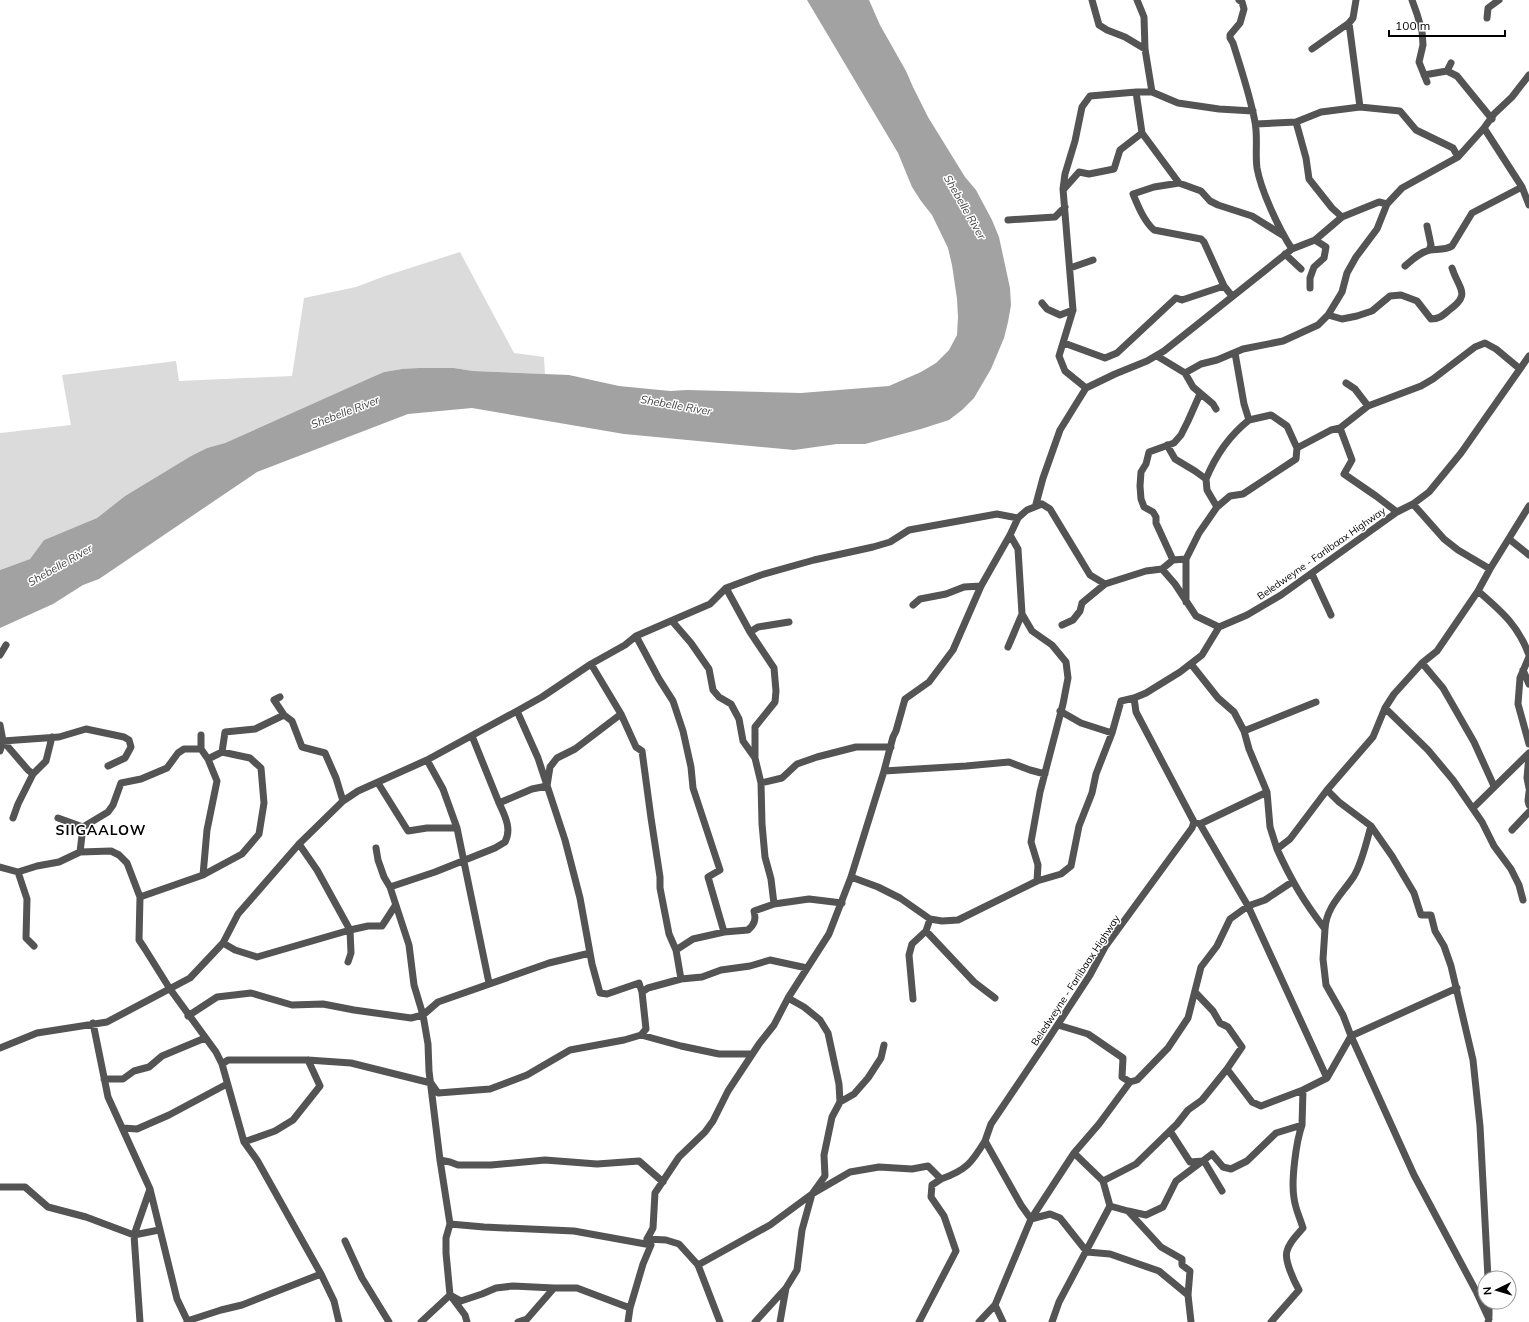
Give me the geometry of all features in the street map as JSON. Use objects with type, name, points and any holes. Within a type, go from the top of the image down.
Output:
[{"type":"street","points":[[1092,0],[1099,25],[1125,37],[1145,49]]},
{"type":"street","points":[[1137,0],[1144,17],[1145,49],[1152,92]]},
{"type":"street","points":[[1239,0],[1242,2],[1244,9],[1240,23],[1230,35],[1230,38],[1233,43],[1256,124],[1257,168],[1264,192],[1284,236],[1292,249]]},
{"type":"street","points":[[1312,49],[1349,23],[1353,18],[1356,0]]},
{"type":"street","points":[[1412,0],[1422,31],[1423,45],[1419,62],[1427,82]]},
{"type":"street","points":[[1487,18],[1488,8],[1499,0]]},
{"type":"street","points":[[1349,23],[1360,107]]},
{"type":"street","points":[[1447,71],[1451,63]]},
{"type":"street","points":[[1424,75],[1447,71],[1458,76],[1492,119]]},
{"type":"street","points":[[1185,373],[1201,364],[1217,360],[1243,349],[1283,341],[1318,325],[1328,315],[1342,292],[1347,273],[1377,229],[1387,204],[1402,188],[1458,157],[1492,119],[1494,114],[1512,97],[1529,75]]},
{"type":"street","points":[[1136,92],[1142,134],[1179,183]]},
{"type":"street","points":[[1086,388],[1065,372],[1059,356],[1073,310],[1066,207],[1063,190],[1065,174],[1075,141],[1082,107],[1090,96],[1152,92],[1178,103],[1219,109],[1253,111]]},
{"type":"street","points":[[1256,124],[1296,122],[1321,112],[1360,107],[1400,111],[1416,130],[1453,148],[1458,157]]},
{"type":"street","points":[[1296,122],[1306,158],[1309,179],[1332,208],[1342,217]]},
{"type":"street","points":[[1484,128],[1522,187],[1529,204]]},
{"type":"street","points":[[1063,190],[1079,172],[1089,174],[1114,169],[1120,150],[1142,134]]},
{"type":"street","points":[[1232,296],[1224,286],[1204,242],[1201,239],[1154,230],[1150,227],[1137,205],[1133,194],[1154,187],[1179,183],[1201,191],[1210,201],[1218,205],[1252,216],[1284,236]]},
{"type":"street","points":[[1405,266],[1414,258],[1429,250],[1449,248],[1452,246],[1472,213],[1522,187]]},
{"type":"street","points":[[1105,584],[1090,575],[1050,509],[1042,504],[1036,504],[1042,478],[1060,430],[1086,388],[1157,356],[1285,254],[1292,249],[1315,240],[1342,217],[1379,202],[1387,204]]},
{"type":"street","points":[[1008,220],[1055,218],[1066,207]]},
{"type":"street","points":[[1427,226],[1431,245],[1429,250]]},
{"type":"street","points":[[1460,238],[1464,226]]},
{"type":"street","points":[[1310,288],[1310,278],[1314,267],[1324,258],[1326,247],[1315,240]]},
{"type":"street","points":[[1285,254],[1300,269]]},
{"type":"street","points":[[1070,268],[1093,260]]},
{"type":"street","points":[[1328,315],[1342,319],[1358,316],[1372,311],[1390,296],[1401,295],[1418,301],[1431,319],[1437,319],[1458,304],[1462,298],[1461,286],[1452,268]]},
{"type":"street","points":[[1064,343],[1105,358],[1117,353],[1176,298],[1182,300],[1224,286]]},
{"type":"street","points":[[1042,303],[1047,309],[1060,315],[1073,310]]},
{"type":"street","points":[[1297,448],[1331,430],[1340,428],[1368,406],[1421,386],[1433,379],[1475,347],[1485,343],[1496,349],[1520,369]]},
{"type":"street","points":[[1235,353],[1244,404],[1249,420]]},
{"type":"street","points":[[1157,356],[1185,373],[1193,387],[1213,404],[1216,409]]},
{"type":"street","name":"Beledweyne - Farlibaax Highway","points":[[1219,627],[1254,611],[1312,574],[1396,512],[1413,504],[1429,492],[1461,453],[1529,356]]},
{"type":"street","points":[[1346,383],[1355,389],[1368,406]]},
{"type":"street","points":[[1173,560],[1156,523],[1156,517],[1153,512],[1144,507],[1141,499],[1141,472],[1146,464],[1149,452],[1174,443],[1181,435],[1200,394]]},
{"type":"street","points":[[1186,602],[1186,559],[1199,533],[1216,507],[1230,496],[1243,494],[1296,459],[1297,448],[1287,426],[1270,415],[1249,420],[1240,427],[1211,466],[1206,479],[1207,490],[1216,507]]},
{"type":"street","points":[[1340,428],[1352,460],[1344,474],[1396,512]]},
{"type":"street","points":[[1167,446],[1175,459],[1206,479]]},
{"type":"street","points":[[628,1322],[630,1308],[653,1228],[655,1194],[679,1157],[705,1132],[719,1110],[728,1091],[752,1054],[774,1025],[788,998],[829,934],[851,877],[905,698],[929,682],[945,662],[953,650],[981,586],[1018,518],[1027,510],[1042,504]]},
{"type":"street","points":[[1413,504],[1444,538],[1458,550],[1490,569]]},
{"type":"street","points":[[1277,849],[1290,839],[1327,790],[1373,737],[1385,708],[1394,694],[1422,663],[1437,651],[1478,591],[1529,506]]},
{"type":"street","points":[[0,1048],[37,1033],[107,1022],[190,978],[223,942],[238,914],[299,844],[343,801],[358,791],[427,760],[517,712],[591,664],[625,645],[636,636],[710,604],[726,588],[761,575],[814,560],[890,542],[909,530],[996,514],[1018,518]]},
{"type":"street","points":[[1008,647],[1022,614],[1018,549],[1010,535]]},
{"type":"street","points":[[1509,539],[1529,555]]},
{"type":"street","points":[[1062,625],[1073,620],[1080,611],[1082,603],[1105,584],[1146,571],[1162,569],[1173,560],[1186,559]]},
{"type":"street","points":[[851,877],[878,887],[900,898],[930,919],[942,921],[958,920],[1037,881],[1061,874],[1071,866],[1079,826],[1092,793],[1096,774],[1112,733],[1121,701],[1146,693],[1191,664],[1202,655],[1219,627],[1196,616],[1175,584],[1162,569]]},
{"type":"street","points":[[1312,574],[1331,615]]},
{"type":"street","points":[[913,605],[920,599],[946,594],[964,587],[981,586]]},
{"type":"street","points":[[726,588],[750,632],[774,668],[776,691],[774,702],[755,727],[755,758],[762,783],[762,824],[765,857],[771,879],[774,904]]},
{"type":"street","points":[[1478,591],[1508,617],[1525,644],[1529,656],[1520,678],[1518,704],[1529,744]]},
{"type":"street","points":[[1022,614],[1032,631],[1052,645],[1066,662],[1068,678],[1040,792],[1030,842],[1038,865],[1037,881]]},
{"type":"street","points":[[672,621],[691,643],[709,669],[713,690],[719,697],[731,704],[739,719],[743,741],[755,758]]},
{"type":"street","points":[[750,632],[758,627],[789,622]]},
{"type":"street","points":[[636,636],[659,679],[673,701],[683,731],[691,767],[693,788],[720,870],[708,877],[724,932]]},
{"type":"street","points":[[0,655],[6,645]]},
{"type":"street","points":[[1422,663],[1443,688],[1474,742],[1494,786]]},
{"type":"street","points":[[591,664],[621,714],[636,747],[642,751],[660,877],[660,888],[669,934],[676,950],[681,979]]},
{"type":"street","points":[[1191,664],[1218,698],[1234,712],[1244,731],[1249,749],[1267,792],[1270,827],[1277,849],[1292,882],[1309,909],[1325,929]]},
{"type":"street","points":[[1523,670],[1529,684]]},
{"type":"street","points":[[280,697],[274,700],[284,716],[292,721],[302,747],[325,753],[336,778],[343,801]]},
{"type":"street","points":[[1134,698],[1136,712],[1197,823],[1248,906],[1327,1078]]},
{"type":"street","points":[[1244,731],[1316,702]]},
{"type":"street","points":[[1385,708],[1442,765],[1473,808],[1494,846],[1511,868],[1519,885],[1523,900]]},
{"type":"street","points":[[1060,711],[1081,723],[1112,733]]},
{"type":"street","points":[[517,712],[538,758],[565,840],[580,898],[590,953],[600,993],[608,994],[639,983],[642,992],[646,1029],[641,1035]]},
{"type":"street","points":[[547,786],[550,767],[557,758],[575,749],[621,714]]},
{"type":"street","points":[[222,752],[225,732],[255,729],[284,716]]},
{"type":"street","points":[[0,725],[3,742],[0,751]]},
{"type":"street","points":[[3,742],[52,737],[86,729],[124,737],[129,740],[131,747],[125,758],[108,766]]},
{"type":"street","points":[[201,735],[201,749],[208,759],[217,781],[207,830],[203,875]]},
{"type":"street","points":[[390,887],[406,883],[463,861],[505,842],[508,832],[508,825],[472,736]]},
{"type":"street","points":[[13,818],[18,804],[33,774],[46,761],[52,737]]},
{"type":"street","points":[[3,742],[33,774]]},
{"type":"street","points":[[762,783],[782,778],[797,764],[825,755],[856,747],[891,747]]},
{"type":"street","points":[[83,827],[108,812],[113,805],[121,783],[141,778],[167,768],[178,753],[184,750],[201,749]]},
{"type":"street","points":[[140,897],[203,875],[242,854],[259,834],[264,803],[261,768],[250,758],[222,752],[208,759]]},
{"type":"street","points":[[1473,808],[1494,786],[1529,754]]},
{"type":"street","points":[[1529,754],[1527,778],[1529,788]]},
{"type":"street","points":[[427,760],[443,790],[457,828],[489,983]]},
{"type":"street","points":[[884,771],[1009,762],[1045,774]]},
{"type":"street","points":[[378,783],[408,832],[427,828],[457,828]]},
{"type":"street","points":[[499,803],[532,789],[547,786]]},
{"type":"street","points":[[1327,790],[1339,802],[1371,826],[1392,856],[1414,893],[1421,915],[1431,915],[1435,931],[1444,946],[1457,988],[1473,1060],[1480,1126],[1488,1270]]},
{"type":"street","points":[[1197,823],[1267,792]]},
{"type":"street","points":[[1529,792],[1529,805]]},
{"type":"street","points":[[1512,830],[1529,812]]},
{"type":"street","points":[[58,818],[83,827]]},
{"type":"street","name":"Beledweyne - Farlibaax Highway","points":[[942,1179],[954,1174],[972,1162],[985,1141],[991,1124],[1058,1025],[1090,975],[1105,947],[1197,823]]},
{"type":"street","points":[[1371,826],[1355,875],[1340,894],[1326,919],[1323,959],[1326,985],[1343,1016],[1414,1175],[1476,1291],[1489,1321]]},
{"type":"street","points":[[80,852],[83,827]]},
{"type":"street","points":[[299,844],[317,870],[350,930],[351,953],[348,962]]},
{"type":"street","points":[[376,848],[382,872],[390,887],[409,945],[414,985],[423,1015],[428,1044],[440,1160],[450,1224],[446,1238],[450,1295],[465,1315],[467,1322]]},
{"type":"street","points":[[0,866],[18,872],[37,866],[59,862],[80,852],[111,852],[119,855],[127,863],[140,897],[139,940],[188,1016],[216,1052],[222,1064],[244,1142],[257,1160],[321,1274],[334,1301],[339,1322]]},
{"type":"street","points":[[18,872],[27,898],[26,938],[34,946]]},
{"type":"street","points":[[979,1322],[995,1305],[1031,1219],[1074,1153],[1099,1124],[1130,1082],[1137,1080],[1168,1048],[1188,1018],[1201,967],[1217,946],[1230,919],[1248,906],[1265,900],[1292,882]]},
{"type":"street","points":[[676,950],[693,939],[724,932],[748,930],[756,919],[754,911],[774,904],[809,898],[842,903]]},
{"type":"street","points":[[223,942],[235,950],[257,957],[350,930],[368,926],[382,926],[395,906]]},
{"type":"street","points":[[913,999],[909,955],[912,944],[926,931],[930,919]]},
{"type":"street","points":[[926,931],[974,982],[995,998]]},
{"type":"street","points":[[188,1016],[217,997],[251,993],[292,1005],[323,1004],[411,1018],[423,1015],[438,1002],[489,983],[549,963],[590,953]]},
{"type":"street","points":[[642,992],[648,988],[681,979],[702,977],[721,970],[750,966],[770,960],[807,968]]},
{"type":"street","points":[[1227,1069],[1252,1102],[1261,1106],[1304,1090],[1327,1078],[1351,1036],[1457,988]]},
{"type":"street","points":[[1103,1182],[1136,1164],[1177,1124],[1188,1110],[1202,1100],[1227,1069],[1242,1047],[1228,1027],[1220,1023],[1213,1011],[1195,992]]},
{"type":"street","points":[[755,1322],[786,1288],[797,1270],[802,1230],[812,1194],[825,1176],[824,1154],[832,1117],[840,1102],[839,1084],[828,1033],[820,1020],[804,1007],[788,998]]},
{"type":"street","points":[[93,1023],[108,1096],[124,1128],[150,1189],[177,1299],[187,1322],[221,1310],[242,1305],[321,1274]]},
{"type":"street","points":[[1058,1025],[1088,1034],[1123,1058],[1122,1077],[1130,1082]]},
{"type":"street","points":[[222,1064],[228,1060],[308,1060],[351,1064],[431,1083],[438,1093],[490,1088],[527,1075],[570,1050],[624,1040],[641,1035],[681,1046],[719,1054],[752,1054]]},
{"type":"street","points":[[104,1079],[123,1079],[134,1071],[149,1067],[162,1056],[205,1038]]},
{"type":"street","points":[[840,1102],[854,1094],[868,1078],[881,1058],[884,1046]]},
{"type":"street","points":[[244,1142],[275,1131],[294,1120],[320,1086],[308,1060]]},
{"type":"street","points":[[124,1128],[137,1129],[144,1127],[227,1084]]},
{"type":"street","points":[[1271,1322],[1299,1290],[1291,1276],[1286,1252],[1291,1241],[1303,1228],[1294,1198],[1293,1170],[1302,1125],[1304,1090]]},
{"type":"street","points":[[1110,1206],[1146,1215],[1163,1207],[1176,1181],[1204,1162],[1212,1154],[1223,1167],[1231,1169],[1247,1161],[1276,1133],[1302,1125]]},
{"type":"street","points":[[1170,1131],[1190,1162],[1204,1162]]},
{"type":"street","points":[[985,1141],[1031,1219]]},
{"type":"street","points":[[1052,1322],[1059,1302],[1087,1252],[1110,1206],[1103,1182],[1074,1153]]},
{"type":"street","points":[[440,1160],[458,1165],[484,1165],[545,1160],[597,1164],[639,1161],[663,1182]]},
{"type":"street","points":[[1204,1162],[1222,1191]]},
{"type":"street","points":[[698,1265],[770,1225],[812,1194],[850,1172],[879,1167],[912,1170],[928,1166],[942,1179],[932,1185],[932,1198],[944,1216],[956,1251],[919,1322]]},
{"type":"street","points":[[0,1187],[25,1187],[48,1206],[86,1217],[134,1235],[159,1230]]},
{"type":"street","points":[[140,1322],[134,1235],[150,1189]]},
{"type":"street","points":[[1128,1211],[1162,1247],[1182,1259],[1182,1265],[1190,1271],[1188,1295],[1191,1322]]},
{"type":"street","points":[[1031,1219],[1050,1214],[1060,1218],[1087,1252],[1110,1254],[1159,1272],[1188,1295]]},
{"type":"street","points":[[450,1224],[574,1231],[649,1242],[666,1240],[679,1244],[698,1265],[720,1322]]},
{"type":"street","points":[[345,1241],[362,1278],[389,1322]]},
{"type":"street","points":[[450,1295],[461,1301],[496,1288],[513,1286],[577,1288],[630,1308]]},
{"type":"street","points":[[518,1322],[527,1318],[554,1288]]},
{"type":"street","points":[[780,1322],[786,1288]]},
{"type":"street","points":[[421,1322],[450,1295]]},
{"type":"street","points":[[995,1305],[1003,1322]]},
{"type":"street","points":[[1489,1310],[1489,1321]]},
{"type":"shaded area","points":[[460,252],[514,353],[544,357],[545,374],[473,371],[454,368],[402,369],[384,372],[225,443],[207,448],[191,456],[125,496],[97,518],[44,540],[30,559],[0,570],[0,433],[71,425],[62,375],[176,361],[179,381],[292,376],[304,298],[356,287]]},
{"type":"water","name":"Shebelle River","points":[[807,0],[869,0],[880,25],[906,71],[928,117],[965,177],[976,190],[999,237],[1010,288],[1011,305],[1008,322],[1004,338],[991,369],[974,398],[962,410],[949,420],[865,444],[837,444],[794,450],[624,434],[472,408],[408,414],[257,472],[99,579],[83,585],[53,604],[0,628],[0,570],[30,559],[44,540],[97,518],[125,496],[207,448],[225,443],[384,372],[419,368],[454,368],[473,371],[569,375],[619,386],[670,391],[687,390],[801,393],[889,386],[921,372],[936,363],[949,350],[957,335],[957,299],[948,248],[932,215],[912,187],[898,153]]},
{"type":"district","name":"SIIGAALOW","points":[[101,830]]}]
